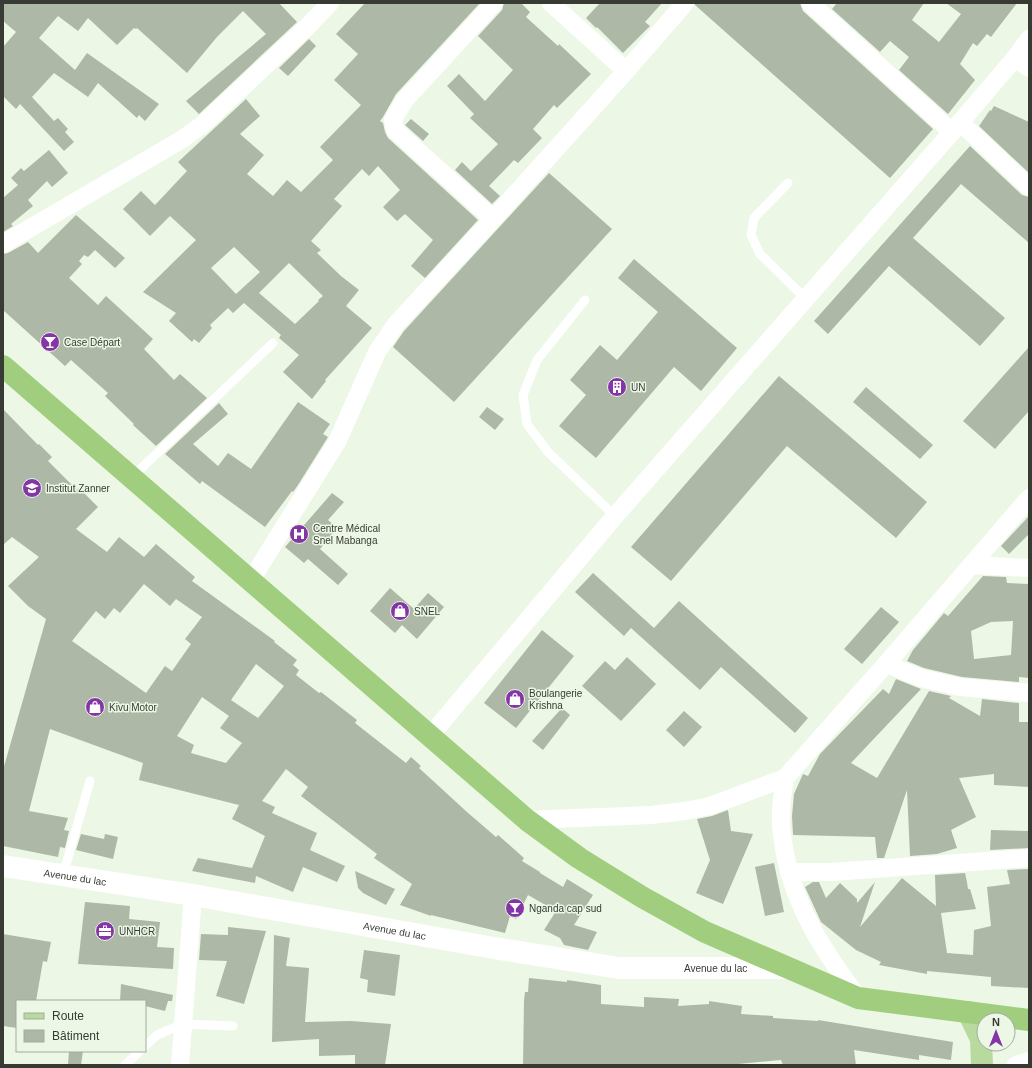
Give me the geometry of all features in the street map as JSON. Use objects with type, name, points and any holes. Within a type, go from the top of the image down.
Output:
[{"type":"highway","points":[[3,366],[527,820],[579,858],[642,897],[705,932],[858,998],[1029,1020]]},
{"type":"main road","name":"Avenue du lac","points":[[3,866],[193,895],[494,948],[618,968],[789,968]]},
{"type":"main road","points":[[968,1012],[981,1039],[982,1065]]},
{"type":"street","points":[[3,244],[181,140],[202,124],[306,28],[330,3]]},
{"type":"street","points":[[492,219],[395,130],[392,120],[404,101],[494,3]]},
{"type":"street","points":[[550,3],[626,71]]},
{"type":"street","points":[[250,580],[337,442],[377,352],[396,324],[626,71],[685,3]]},
{"type":"street","points":[[810,3],[1029,187]]},
{"type":"street","points":[[430,736],[615,516],[805,298],[956,127],[1022,63],[1029,39]]},
{"type":"street","points":[[527,820],[651,815],[685,811],[710,806],[785,778],[886,664],[1029,498]]},
{"type":"street","points":[[971,565],[1029,568]]},
{"type":"street","points":[[886,664],[921,678],[960,687],[1029,693]]},
{"type":"street","points":[[785,778],[781,815],[782,836],[789,872],[799,903],[827,956],[858,998]]},
{"type":"street","points":[[789,872],[831,872],[1029,858]]},
{"type":"street","points":[[180,1065],[193,895]]},
{"type":"street","points":[[1016,1065],[1029,1061]]},
{"type":"lane","points":[[788,183],[754,218],[752,235],[760,254],[805,298]]},
{"type":"lane","points":[[585,300],[537,360],[524,395],[527,424],[548,452],[615,516]]},
{"type":"lane","points":[[131,478],[273,343]]},
{"type":"lane","points":[[63,875],[90,781]]},
{"type":"lane","points":[[146,1045],[157,1035],[183,1024],[233,1026]]},
{"type":"lane","points":[[125,1065],[139,1052]]},
{"type":"building","points":[[3,3],[279,3],[297,22],[199,114],[186,101],[266,34],[243,11],[217,37],[187,73],[137,28],[134,28],[117,45],[88,18],[78,31],[58,16],[39,38],[75,70],[87,53],[159,104],[145,121],[139,115],[137,118],[98,83],[88,97],[54,73],[32,97],[54,121],[58,118],[68,129],[65,132],[74,142],[64,151],[20,104],[16,109],[3,96],[3,47],[16,32],[3,21]]},
{"type":"building","points":[[365,3],[480,3],[396,94],[380,121],[383,123],[388,138],[478,220],[425,278],[411,266],[433,240],[405,214],[397,221],[383,207],[400,190],[378,166],[369,176],[362,169],[334,199],[342,206],[311,241],[321,250],[317,253],[341,276],[359,290],[346,306],[372,328],[325,380],[326,381],[312,399],[283,372],[299,355],[279,338],[281,335],[244,303],[233,313],[228,308],[210,325],[212,328],[199,343],[194,339],[192,342],[169,321],[176,313],[143,292],[196,240],[170,216],[150,236],[123,209],[141,191],[155,205],[187,171],[178,162],[246,99],[260,116],[240,134],[264,155],[247,174],[273,196],[287,180],[301,192],[333,160],[320,147],[361,105],[334,80],[358,54],[336,34]],"holes":[[[234,247],[260,272],[236,294],[211,268]],[[289,263],[323,296],[295,324],[259,293]]]},
{"type":"building","points":[[504,3],[521,3],[530,12],[526,17],[558,46],[559,44],[591,74],[557,108],[554,105],[533,129],[542,138],[518,163],[514,160],[489,186],[500,196],[492,204],[455,170],[462,162],[471,171],[498,144],[470,118],[474,114],[447,86],[459,74],[485,101],[513,70],[478,36],[502,10]]},
{"type":"building","points":[[600,3],[662,3],[645,22],[650,26],[623,53],[586,18]]},
{"type":"building","points":[[695,3],[800,3],[803,11],[933,129],[890,178],[695,5]]},
{"type":"building","points":[[837,3],[924,3],[912,20],[939,42],[961,14],[946,3],[1017,3],[991,37],[987,34],[977,46],[973,43],[960,64],[975,80],[948,114],[899,70],[909,57],[890,41],[880,52],[832,9]]},
{"type":"building","points":[[309,39],[316,46],[288,76],[279,68]]},
{"type":"building","points":[[994,106],[1029,122],[1029,173],[979,126]]},
{"type":"building","points":[[411,119],[429,134],[423,141],[405,125]]},
{"type":"building","points":[[970,146],[1022,195],[1029,197],[1029,243],[961,184],[913,238],[1005,318],[980,346],[889,266],[828,334],[814,321]]},
{"type":"building","points":[[49,150],[68,173],[52,187],[47,181],[28,200],[33,206],[11,224],[13,226],[3,232],[3,198],[18,185],[11,178],[21,168],[24,171]]},
{"type":"building","points":[[549,173],[612,229],[454,402],[393,347],[404,331]]},
{"type":"building","points":[[76,215],[125,258],[115,268],[95,250],[88,257],[84,255],[79,261],[82,264],[69,278],[98,305],[106,296],[153,339],[144,349],[174,380],[180,374],[207,398],[156,446],[105,396],[108,393],[71,360],[65,366],[3,310],[3,254],[8,253],[28,242],[38,253]]},
{"type":"building","points":[[634,259],[737,348],[701,391],[674,367],[596,458],[559,426],[586,395],[570,380],[600,345],[617,360],[658,312],[618,278]]},
{"type":"building","points":[[1029,347],[1029,411],[995,449],[963,421]]},
{"type":"building","points":[[779,376],[927,502],[896,538],[787,446],[671,581],[631,547]]},
{"type":"building","points":[[866,387],[933,445],[920,459],[853,402]]},
{"type":"building","points":[[298,402],[330,424],[323,434],[328,437],[298,485],[265,527],[202,481],[200,484],[165,454],[219,403],[228,414],[193,444],[218,466],[228,453],[251,469]]},
{"type":"building","points":[[487,407],[504,419],[495,430],[479,417]]},
{"type":"building","points":[[3,409],[38,445],[39,444],[52,457],[48,461],[77,490],[79,488],[98,507],[76,529],[107,552],[119,537],[144,557],[156,544],[195,577],[192,581],[275,641],[274,642],[297,660],[293,665],[299,670],[296,675],[357,720],[355,723],[406,763],[411,757],[421,766],[419,768],[467,812],[496,837],[498,835],[524,858],[522,861],[563,887],[567,879],[593,895],[574,925],[597,932],[588,950],[564,945],[560,938],[544,930],[556,911],[528,895],[516,919],[510,916],[505,933],[431,916],[400,905],[412,884],[374,858],[377,854],[301,796],[308,787],[286,769],[262,801],[275,807],[272,813],[317,833],[310,850],[345,866],[337,882],[303,867],[293,892],[256,876],[255,883],[192,871],[198,858],[252,868],[265,836],[232,819],[239,805],[139,780],[143,763],[50,729],[29,811],[68,818],[64,830],[69,831],[65,848],[60,847],[58,857],[3,846],[3,770],[46,619],[28,606],[8,586],[39,557],[12,537],[3,545]],"holes":[[[144,584],[170,606],[176,599],[202,617],[185,639],[191,644],[172,671],[165,666],[146,693],[72,641],[96,611],[105,619],[114,608],[120,613]],[[256,664],[284,686],[258,718],[231,700]],[[202,697],[229,716],[220,728],[242,743],[226,763],[191,753],[194,745],[177,736]]]},
{"type":"building","points":[[332,493],[344,502],[328,520],[337,528],[320,549],[348,574],[338,585],[308,559],[304,563],[285,547]]},
{"type":"building","points":[[1029,516],[1029,534],[1009,554],[1001,546]]},
{"type":"building","points":[[593,573],[654,628],[679,601],[808,718],[795,733],[721,667],[700,690],[631,628],[624,636],[575,592]]},
{"type":"building","points":[[983,576],[1006,577],[1007,583],[1029,584],[1029,678],[1019,677],[1019,682],[962,677],[924,668],[907,661],[913,650],[944,613],[948,616]],"holes":[[[1013,621],[1011,655],[974,659],[971,631],[991,622]]]},
{"type":"building","points":[[390,588],[414,609],[428,593],[444,607],[417,639],[402,625],[395,633],[370,611]]},
{"type":"building","points":[[881,607],[899,622],[862,664],[844,649]]},
{"type":"building","points":[[542,630],[574,656],[516,728],[484,703]]},
{"type":"building","points":[[627,657],[656,684],[621,721],[582,686],[605,661],[615,670]]},
{"type":"building","points":[[896,679],[921,689],[851,763],[877,778],[929,691],[951,696],[949,698],[980,716],[982,699],[1019,703],[1019,722],[1029,722],[1029,787],[994,785],[994,774],[959,778],[976,817],[951,830],[957,848],[937,854],[910,856],[907,790],[884,858],[877,858],[875,837],[793,835],[792,816],[794,794],[803,774],[808,776],[820,754],[883,689],[889,694]]},
{"type":"building","points":[[562,708],[570,715],[543,750],[532,741]]},
{"type":"building","points":[[684,711],[702,727],[684,747],[666,730]]},
{"type":"building","points":[[728,810],[731,831],[753,834],[723,904],[696,893],[710,860],[697,819],[712,816]]},
{"type":"building","points":[[991,830],[1029,831],[1029,848],[990,850]]},
{"type":"building","points":[[81,834],[104,839],[105,834],[118,837],[113,859],[76,850]]},
{"type":"building","points":[[774,863],[784,912],[765,916],[755,867]]},
{"type":"building","points":[[1029,869],[1029,988],[991,986],[991,977],[927,971],[927,974],[879,965],[881,962],[856,950],[821,922],[805,887],[813,882],[819,882],[826,898],[840,883],[857,899],[857,903],[875,882],[860,927],[902,878],[936,906],[935,875],[965,873],[968,889],[970,889],[976,909],[941,913],[947,953],[973,955],[974,930],[991,926],[987,887],[1010,884],[1007,870]]},
{"type":"building","points":[[355,871],[395,889],[386,905],[363,893],[358,888]]},
{"type":"building","points":[[85,902],[130,906],[129,919],[160,922],[157,947],[174,948],[173,969],[78,964]]},
{"type":"building","points":[[228,927],[266,931],[244,1004],[216,996],[227,961],[199,960],[201,934],[228,935]]},
{"type":"building","points":[[3,934],[51,942],[47,962],[43,961],[36,1000],[16,1000],[16,1028],[3,1026]]},
{"type":"building","points":[[274,935],[290,938],[286,966],[309,968],[305,1022],[351,1021],[391,1024],[385,1065],[355,1064],[355,1055],[319,1056],[319,1039],[272,1042]]},
{"type":"building","points":[[364,950],[400,955],[395,996],[367,992],[368,980],[360,978]]},
{"type":"building","points":[[529,978],[567,982],[567,980],[601,985],[601,1004],[644,1007],[644,997],[679,999],[678,1006],[709,1004],[709,1001],[742,1006],[741,1014],[773,1016],[773,1018],[818,1020],[953,1042],[951,1060],[919,1055],[919,1060],[854,1050],[856,1065],[783,1065],[781,1060],[728,1065],[523,1065],[524,1001],[525,992],[528,992]]},
{"type":"building","points":[[121,984],[173,995],[172,1001],[168,1001],[165,1011],[146,1006],[146,1000],[120,1000]]},
{"type":"building","points":[[69,1052],[83,1052],[81,1065],[68,1065]]},
{"type":"place","name":"Case Départ","points":[[50,342]]},
{"type":"place","name":"UN","points":[[617,387]]},
{"type":"place","name":"Institut Zanner","points":[[32,488]]},
{"type":"place","name":"Centre Médical Snel Mabanga","points":[[299,534]]},
{"type":"place","name":"SNEL","points":[[400,611]]},
{"type":"place","name":"Boulangerie Krishna","points":[[515,699]]},
{"type":"place","name":"Kivu Motor","points":[[95,707]]},
{"type":"place","name":"Nganda cap sud","points":[[515,908]]},
{"type":"place","name":"UNHCR","points":[[105,931]]}]
